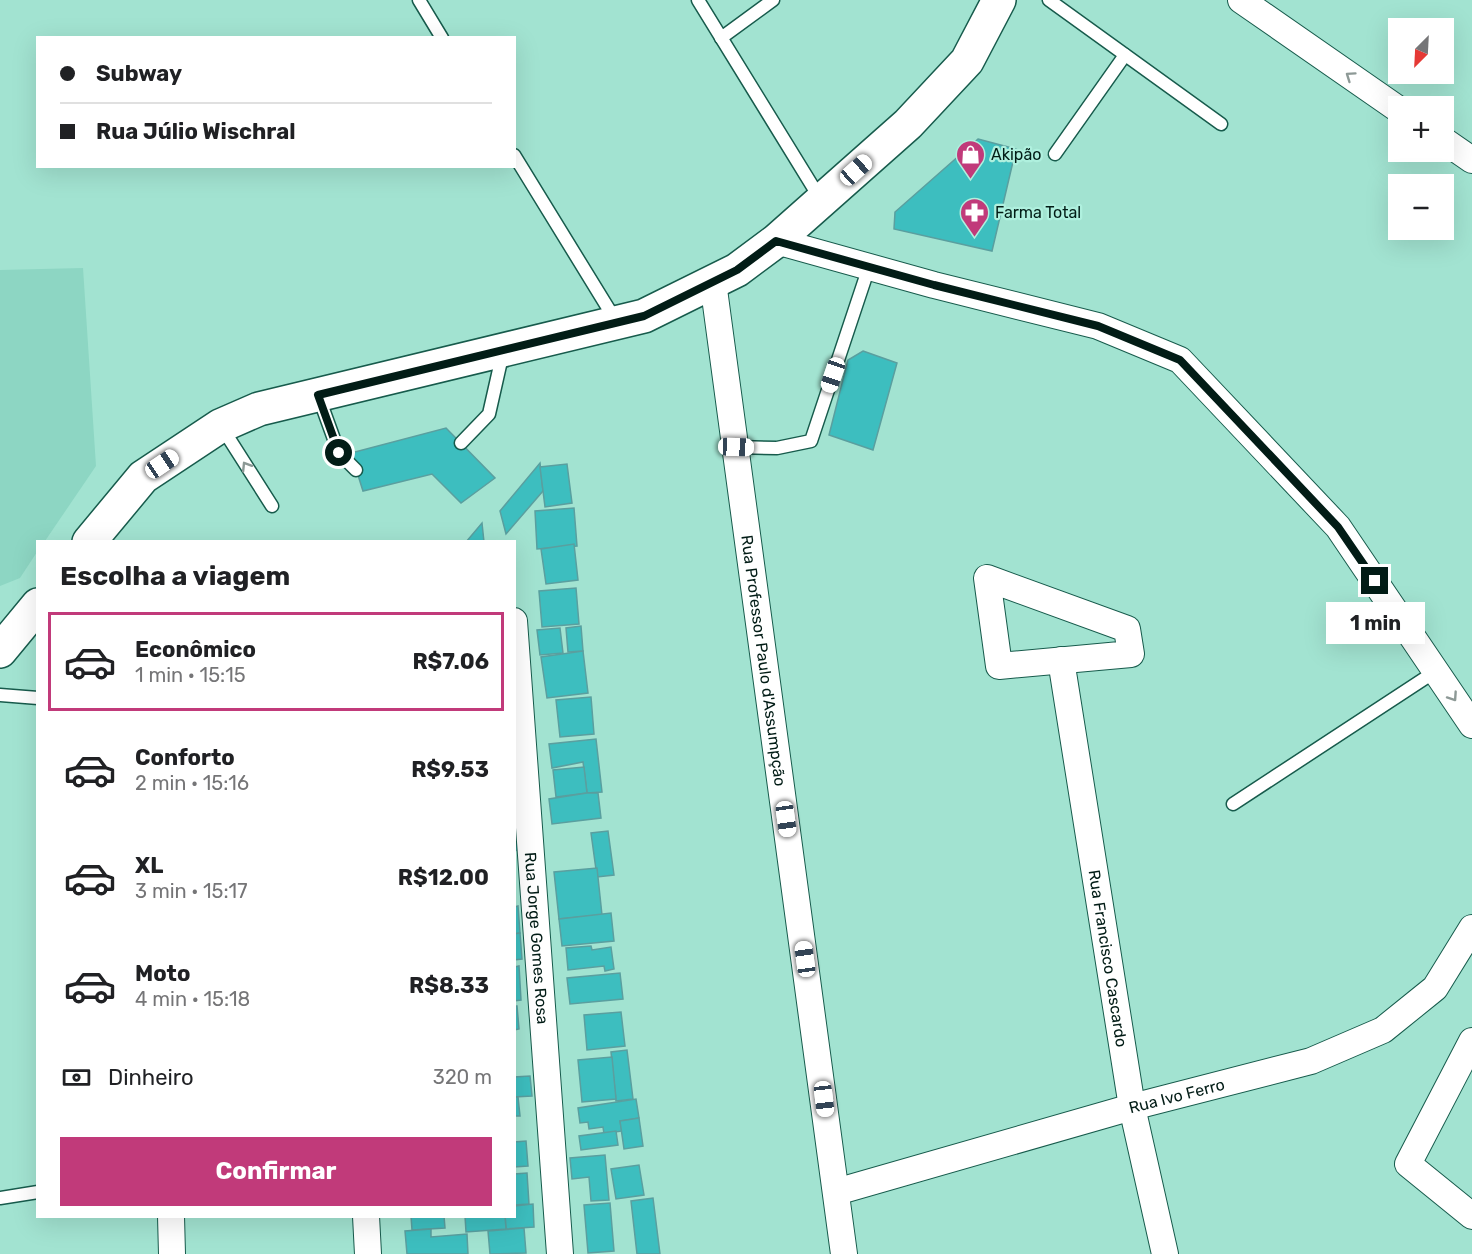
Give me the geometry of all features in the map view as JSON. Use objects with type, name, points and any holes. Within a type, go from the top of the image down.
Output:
[{"type":"main road","points":[[91,540],[143,477],[220,426],[259,409],[644,316],[737,270],[776,241],[908,124],[967,61],[999,0]]},
{"type":"main road","points":[[0,651],[36,607]]},
{"type":"street","points":[[1241,0],[1388,102]]},
{"type":"street","points":[[1454,148],[1472,160]]},
{"type":"street","points":[[776,241],[1098,326],[1180,360],[1338,527],[1472,725]]},
{"type":"street","name":"Rua Professor Paulo d'Assumpção","points":[[713,282],[844,1254]]},
{"type":"street","points":[[987,578],[1127,628],[1131,654],[1061,660],[999,666],[987,578]]},
{"type":"street","name":"Rua Jorge Gomes Rosa","points":[[516,649],[560,1254]]},
{"type":"street","name":"Rua Francisco Cascardo","points":[[1061,660],[1132,1107],[1165,1254]]},
{"type":"street","name":"Rua Ivo Ferro","points":[[836,1192],[1132,1107],[1311,1061],[1383,1030],[1435,988],[1472,928]]},
{"type":"street","points":[[1472,1041],[1408,1164],[1472,1216]]},
{"type":"street","points":[[171,1218],[172,1254]]},
{"type":"street","points":[[366,1218],[368,1254]]},
{"type":"lane","points":[[419,0],[441,36]]},
{"type":"lane","points":[[698,0],[822,201]]},
{"type":"lane","points":[[721,38],[773,0]]},
{"type":"lane","points":[[1048,0],[1221,124]]},
{"type":"lane","points":[[1054,154],[1125,55]]},
{"type":"lane","points":[[516,158],[616,322]]},
{"type":"lane","points":[[736,447],[777,448],[811,441],[869,267]]},
{"type":"lane","points":[[461,443],[489,414],[504,350]]},
{"type":"lane","points":[[318,395],[339,453],[356,470]]},
{"type":"lane","points":[[220,426],[272,506]]},
{"type":"lane","points":[[1233,804],[1436,671]]},
{"type":"lane","points":[[0,695],[36,698]]},
{"type":"lane","points":[[0,1198],[36,1192]]},
{"type":"shaded area","points":[[83,268],[96,466],[46,540],[36,540],[36,554],[20,578],[0,586],[0,270]]},
{"type":"building","name":"Akipão","points":[[978,139],[1016,149],[992,251],[894,229],[895,212]]},
{"type":"building","points":[[863,351],[897,363],[873,450],[829,435],[848,360]]},
{"type":"building","points":[[446,428],[495,478],[461,503],[432,474],[363,491],[351,453]]},
{"type":"building","points":[[540,463],[543,491],[506,534],[500,511]]},
{"type":"building","points":[[567,464],[572,503],[545,507],[540,467]]},
{"type":"building","points":[[574,508],[577,546],[537,549],[535,511]]},
{"type":"building","points":[[482,523],[484,540],[468,540]]},
{"type":"building","points":[[574,544],[578,580],[546,584],[541,549]]},
{"type":"building","points":[[576,588],[579,624],[542,627],[539,591]]},
{"type":"building","points":[[581,626],[583,651],[568,652],[566,628]]},
{"type":"building","points":[[560,628],[563,653],[540,655],[537,630]]},
{"type":"building","points":[[583,651],[588,693],[547,698],[541,657]]},
{"type":"building","points":[[591,697],[594,734],[560,737],[556,700]]},
{"type":"building","points":[[596,739],[602,792],[587,793],[583,762],[552,768],[549,744]]},
{"type":"building","points":[[584,767],[587,793],[556,797],[553,770]]},
{"type":"building","points":[[598,793],[601,818],[552,824],[549,799]]},
{"type":"building","points":[[608,831],[614,875],[597,877],[591,833]]},
{"type":"building","points":[[597,868],[602,915],[559,919],[554,872]]},
{"type":"building","points":[[516,906],[518,906],[520,933],[516,934]]},
{"type":"building","points":[[611,913],[614,941],[562,946],[559,919]]},
{"type":"building","points":[[520,933],[522,959],[516,960],[516,934]]},
{"type":"building","points":[[591,946],[592,950],[611,947],[614,969],[605,971],[604,966],[568,970],[566,948]]},
{"type":"building","points":[[519,966],[521,1000],[516,1001],[516,967]]},
{"type":"building","points":[[620,973],[623,999],[570,1004],[567,978]]},
{"type":"building","points":[[516,1006],[517,1006],[519,1029],[516,1030]]},
{"type":"building","points":[[621,1012],[625,1046],[587,1050],[584,1015]]},
{"type":"building","points":[[627,1050],[633,1099],[616,1101],[611,1052]]},
{"type":"building","points":[[612,1057],[616,1099],[582,1102],[578,1060]]},
{"type":"building","points":[[530,1076],[532,1096],[516,1097],[516,1077]]},
{"type":"building","points":[[516,1097],[518,1097],[520,1116],[516,1116]]},
{"type":"building","points":[[636,1099],[639,1118],[620,1121],[622,1131],[604,1134],[603,1127],[589,1129],[588,1122],[580,1123],[578,1108]]},
{"type":"building","points":[[639,1118],[643,1146],[624,1149],[620,1121]]},
{"type":"building","points":[[616,1131],[618,1145],[581,1150],[579,1136]]},
{"type":"building","points":[[526,1141],[528,1166],[516,1167],[516,1142]]},
{"type":"building","points":[[605,1155],[609,1200],[591,1201],[589,1177],[572,1179],[570,1158]]},
{"type":"building","points":[[639,1165],[644,1195],[616,1199],[611,1169]]},
{"type":"building","points":[[527,1173],[529,1204],[516,1205],[516,1174]]},
{"type":"building","points":[[653,1198],[660,1254],[637,1254],[631,1201]]},
{"type":"building","points":[[610,1203],[614,1251],[588,1253],[584,1205]]},
{"type":"building","points":[[533,1204],[534,1227],[506,1229],[505,1218],[516,1218],[516,1206]]},
{"type":"building","points":[[411,1218],[444,1218],[445,1228],[412,1230]]},
{"type":"building","points":[[465,1218],[505,1218],[506,1229],[466,1232]]},
{"type":"building","points":[[524,1228],[526,1253],[490,1254],[488,1231]]},
{"type":"building","points":[[431,1229],[431,1237],[467,1234],[468,1254],[407,1254],[405,1231]]},
{"type":"place","name":"Akipão","points":[[970,180]]},
{"type":"place","name":"Farma Total","points":[[974,238]]},
{"type":"route","points":[[339,453],[318,395],[644,316],[737,270],[776,241],[934,285],[1098,326],[1180,360],[1338,527],[1375,581]]}]
